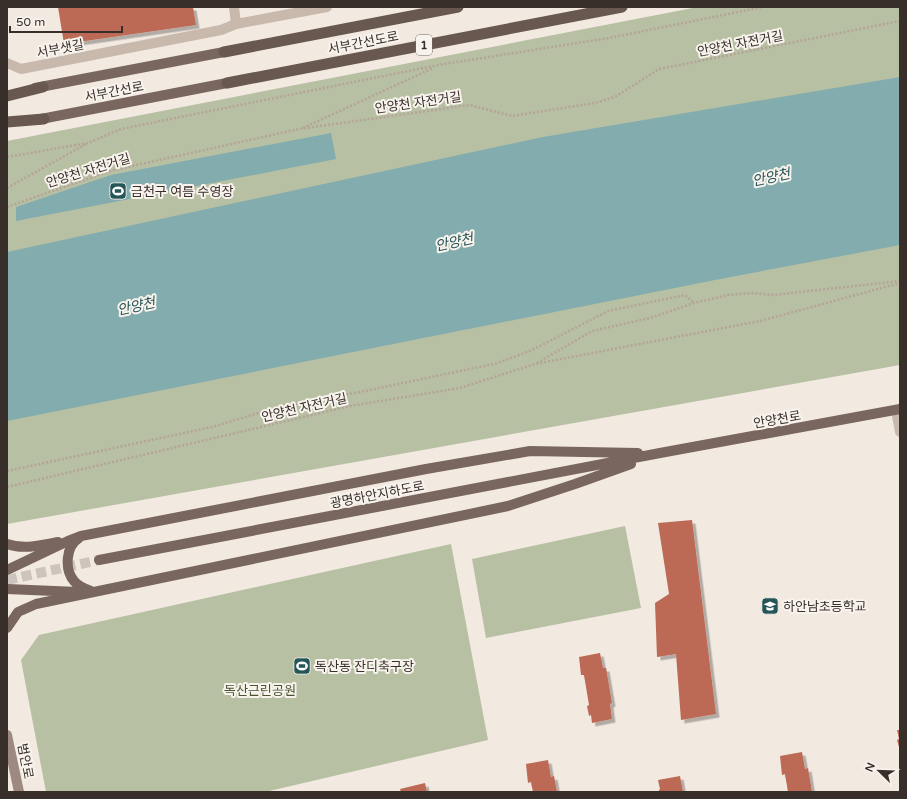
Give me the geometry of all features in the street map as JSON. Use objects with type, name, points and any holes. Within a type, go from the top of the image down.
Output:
[{"type":"highway","name":"서부간선도로","points":[[224,52],[458,7]]},
{"type":"highway","name":"서부간선도로","points":[[227,83],[622,7]]},
{"type":"highway","points":[[7,96],[43,87]]},
{"type":"highway","points":[[7,122],[44,118]]},
{"type":"main road","name":"서부간선로","points":[[7,90],[43,87],[224,52]]},
{"type":"main road","name":"서부간선로","points":[[7,127],[44,118],[227,83]]},
{"type":"main road","name":"안양천로","points":[[660,453],[898,410]]},
{"type":"main road","points":[[7,570],[81,536],[426,469],[530,451],[660,453]]},
{"type":"main road","points":[[7,628],[18,612],[36,604],[508,506],[575,484],[660,453]]},
{"type":"main road","name":"광명하안지하도로","points":[[99,560],[660,453]]},
{"type":"main road","points":[[81,536],[73,542],[70,548],[68,559],[69,568],[73,580],[76,583],[84,588],[96,592]]},
{"type":"main road","points":[[7,544],[14,547],[26,547],[68,541]]},
{"type":"main road","points":[[7,589],[96,592]]},
{"type":"main road","name":"범안로","points":[[7,735],[18,792]]},
{"type":"street","points":[[234,7],[236,24]]},
{"type":"street","name":"서부샛길","points":[[7,63],[20,69],[220,30],[236,24],[327,7]]},
{"type":"street","points":[[898,410],[900,432]]},
{"type":"path","points":[[7,188],[88,143],[121,129],[438,65],[609,38],[763,7]]},
{"type":"path","name":"안양천 자전거길","points":[[7,207],[110,171],[299,129],[470,105],[512,116],[595,103],[615,97],[659,69],[900,21]]},
{"type":"path","points":[[299,129],[438,65]]},
{"type":"path","points":[[7,157],[88,143]]},
{"type":"path","name":"안양천 자전거길","points":[[534,364],[592,331],[650,318],[694,303],[728,295],[751,293],[773,295],[900,282]]},
{"type":"path","name":"안양천 자전거길","points":[[7,487],[343,408],[460,388],[534,364],[760,321],[900,282]]},
{"type":"path","points":[[7,471],[212,427],[279,407],[365,391],[498,363],[532,350],[608,312],[685,295],[694,303]]},
{"type":"green space","points":[[698,7],[900,7],[900,365],[7,524],[7,141]]},
{"type":"green space","points":[[625,526],[641,608],[486,638],[472,559]]},
{"type":"green space","name":"독산근린공원","points":[[451,544],[488,740],[265,792],[46,792],[21,660],[39,635]]},
{"type":"water","name":"안양천","points":[[900,77],[900,245],[715,280],[7,421],[7,252],[543,137]]},
{"type":"water","name":"금천구 여름 수영장","points":[[331,133],[336,159],[16,221],[16,207],[111,175]]},
{"type":"building","points":[[58,7],[193,7],[196,25],[64,44]]},
{"type":"building","points":[[692,520],[716,714],[681,720],[676,654],[657,657],[655,603],[669,594],[658,523]]},
{"type":"building","points":[[600,653],[603,668],[606,668],[612,703],[610,704],[612,719],[592,723],[591,715],[589,716],[587,706],[589,705],[584,675],[581,675],[579,657]]},
{"type":"building","points":[[897,730],[900,730],[900,751],[897,740],[899,739]]},
{"type":"building","points":[[802,752],[805,769],[808,768],[812,792],[788,792],[785,774],[782,775],[780,756]]},
{"type":"building","points":[[548,760],[551,777],[554,776],[557,792],[533,792],[531,782],[528,783],[526,764]]},
{"type":"building","points":[[680,776],[683,792],[659,792],[660,789],[658,780]]},
{"type":"building","points":[[425,783],[427,792],[401,792],[400,789]]},
{"type":"tunnel","points":[[7,580],[99,560]]},
{"type":"place","name":"금천구 여름 수영장","points":[[118,191]]},
{"type":"place","name":"하안남초등학교","points":[[770,606]]},
{"type":"place","name":"독산동 잔디축구장","points":[[302,666]]}]
